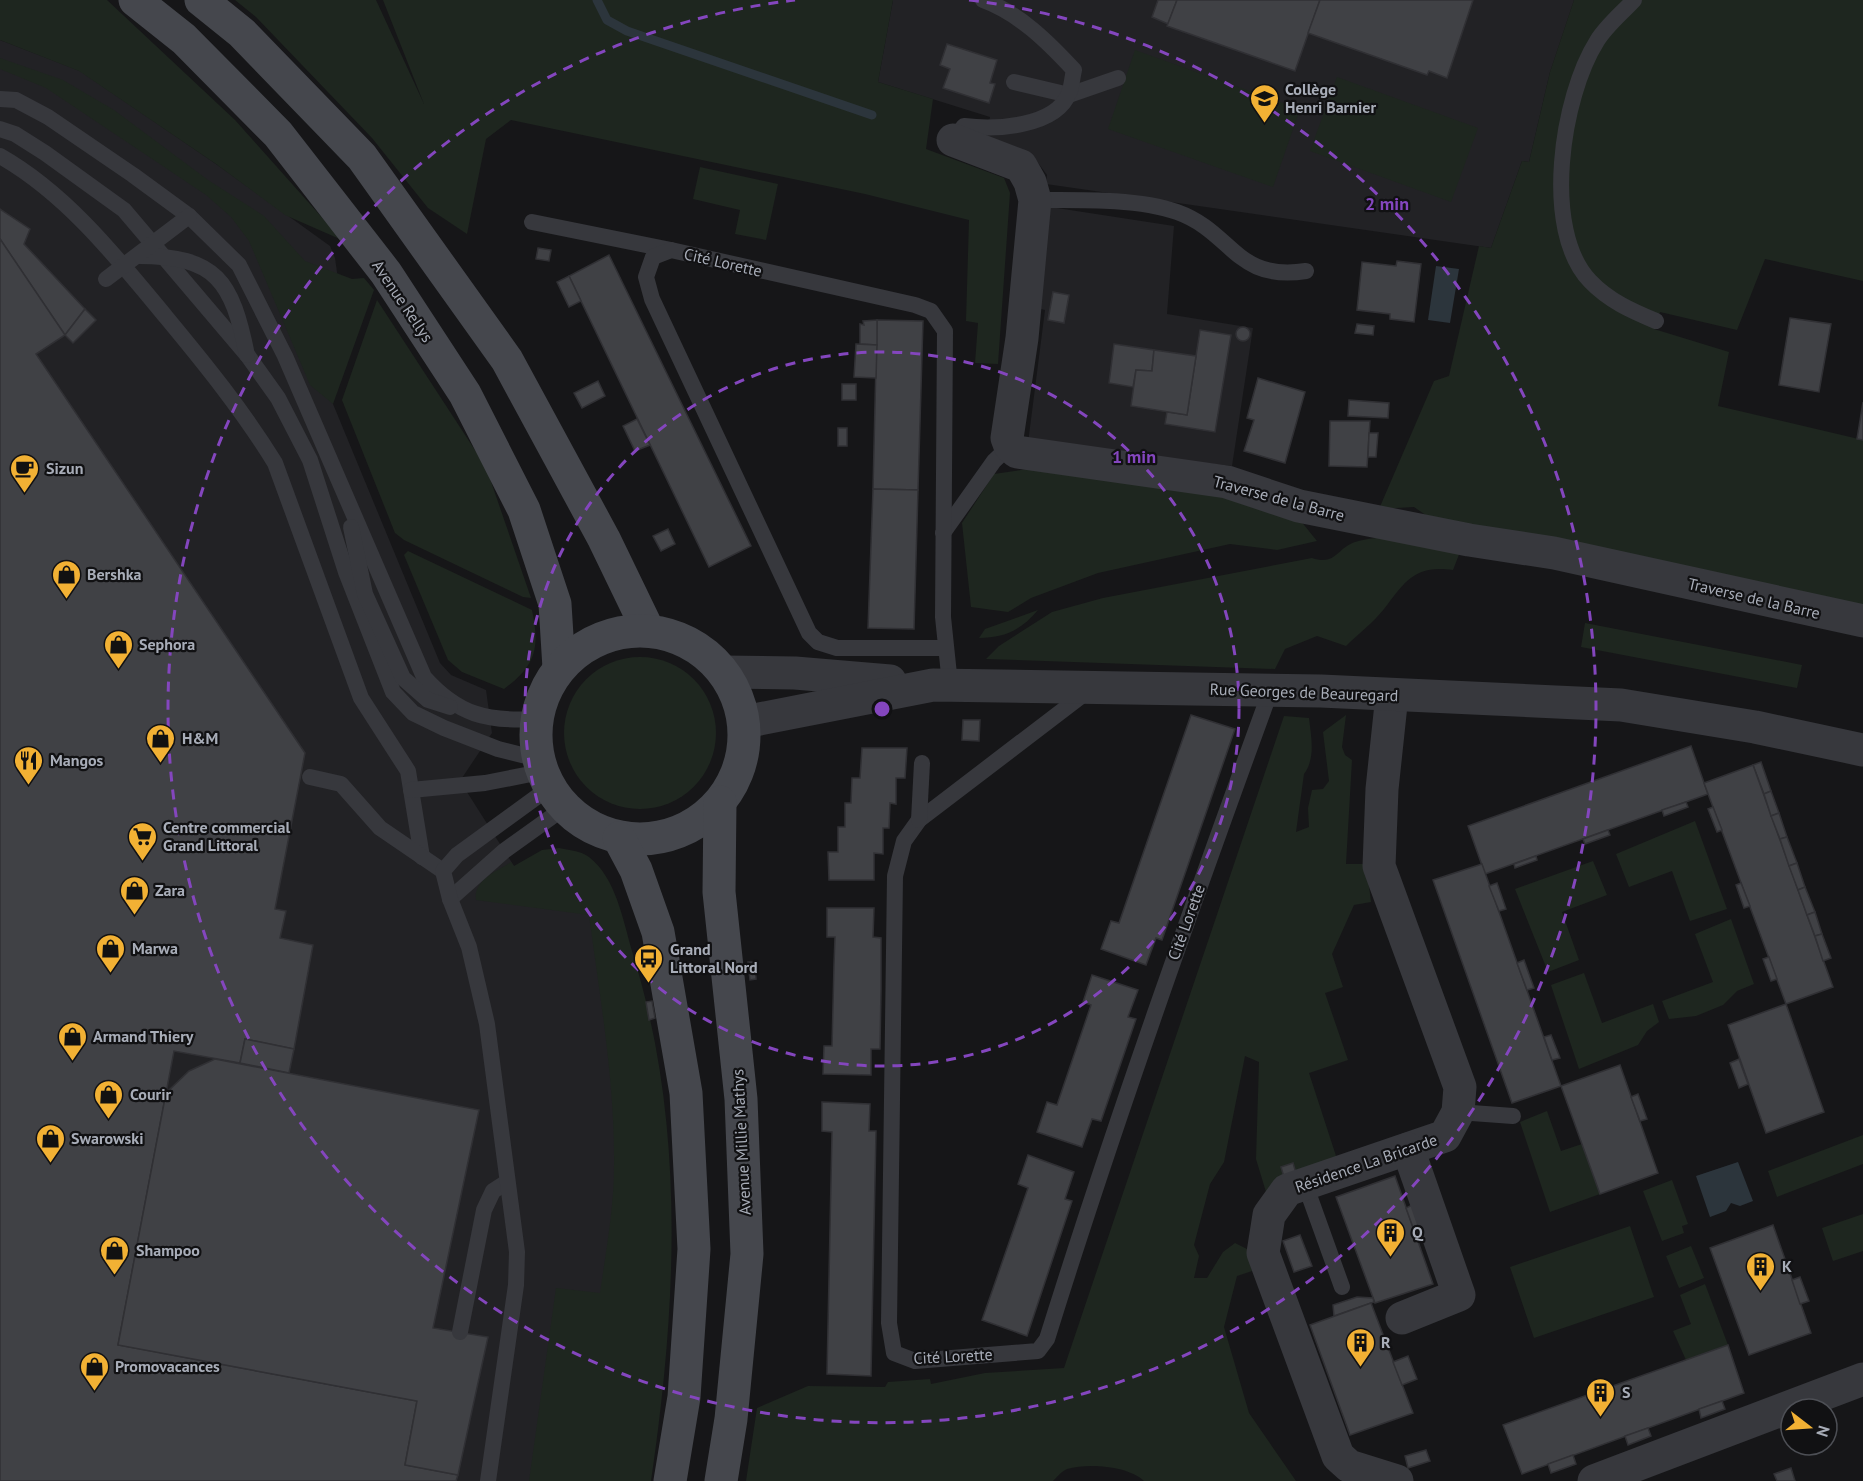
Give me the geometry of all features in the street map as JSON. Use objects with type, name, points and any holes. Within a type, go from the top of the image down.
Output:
[{"type":"street","name":"Avenue Rellys","points":[[135,0],[183,39],[278,134],[386,273],[465,394],[524,510],[555,604],[559,668]]},
{"type":"street","points":[[201,0],[242,33],[362,157],[500,351],[604,539],[648,630]]},
{"type":"street","points":[[953,140],[1021,166],[1030,182],[1035,200],[1022,338],[1007,438],[1010,446]]},
{"type":"street","name":"Traverse de la Barre","points":[[1010,446],[1017,452],[1227,482],[1299,506],[1469,540],[1554,553],[1863,621]]},
{"type":"street","points":[[648,630],[670,634],[690,643],[709,656],[723,672],[737,696],[744,722],[743,750],[735,778],[720,802],[699,821],[674,834],[647,840],[619,838],[599,832],[548,782],[537,719],[544,692],[559,668],[578,651],[599,638],[623,631],[648,630]]},
{"type":"street","points":[[723,672],[795,673],[942,684]]},
{"type":"street","name":"Rue Georges de Beauregard","points":[[744,722],[942,684],[1270,692],[1321,691],[1621,705],[1755,727],[1863,750]]},
{"type":"street","points":[[1392,695],[1382,789],[1379,866],[1460,1087],[1458,1112]]},
{"type":"street","name":"Avenue Millie Mathys","points":[[720,802],[719,892],[741,1099],[747,1254],[731,1419],[721,1481]]},
{"type":"street","points":[[619,838],[636,870],[658,932],[686,1093],[694,1249],[684,1397],[670,1481]]},
{"type":"street","name":"Résidence La Bricarde","points":[[1398,1481],[1349,1466],[1338,1456],[1263,1253],[1269,1215],[1287,1190],[1445,1136],[1458,1112]]},
{"type":"street","points":[[1402,1318],[1460,1295],[1408,1149]]},
{"type":"street","points":[[1594,1481],[1863,1379]]},
{"type":"lane","points":[[983,0],[996,5],[1047,41],[1074,70],[1069,95]]},
{"type":"lane","points":[[1634,0],[1597,40],[1579,84],[1564,141],[1562,208],[1570,248],[1589,280],[1619,305],[1656,321]]},
{"type":"lane","points":[[953,140],[964,126],[988,129],[1049,117],[1069,95],[1118,78]]},
{"type":"lane","points":[[1014,82],[1069,95]]},
{"type":"lane","points":[[0,92],[8,100],[48,117],[189,216],[239,265],[285,356],[424,677],[440,695],[471,713],[501,721],[537,719]]},
{"type":"lane","points":[[0,129],[15,134],[45,153],[124,210],[248,356],[278,398],[310,460],[346,572],[393,692],[413,713],[444,729],[498,749],[548,782]]},
{"type":"lane","points":[[0,156],[17,166],[84,223],[123,266],[254,428],[275,463],[361,698],[408,771],[422,857]]},
{"type":"lane","points":[[1035,200],[1142,204],[1178,213],[1204,227],[1244,260],[1264,271],[1282,274],[1306,271]]},
{"type":"lane","points":[[106,279],[138,256],[158,250],[189,216]]},
{"type":"lane","points":[[532,222],[671,250]]},
{"type":"lane","points":[[158,250],[201,264],[225,285],[241,323],[248,356]]},
{"type":"lane","name":"Cité Lorette","points":[[942,684],[946,648],[943,617],[945,332],[931,311],[915,305],[671,250],[653,257],[646,277],[652,299],[809,633],[818,642],[837,648],[946,648]]},
{"type":"lane","points":[[944,533],[994,461],[1010,446]]},
{"type":"lane","name":"Cité Lorette","points":[[1095,686],[919,820],[904,841],[895,876],[890,1340],[894,1353],[915,1361],[1038,1351],[1047,1339],[1101,1167],[1270,692]]},
{"type":"lane","points":[[919,820],[922,763]]},
{"type":"lane","points":[[310,777],[341,784],[380,828],[443,871],[450,899],[469,947],[487,1024],[517,1252],[516,1285],[488,1481]]},
{"type":"lane","points":[[411,790],[485,783],[548,782]]},
{"type":"lane","points":[[443,871],[457,855],[548,782]]},
{"type":"lane","points":[[450,899],[504,851],[548,782]]},
{"type":"lane","points":[[1458,1112],[1513,1116]]},
{"type":"lane","points":[[460,1332],[484,1210],[493,1191],[507,1182]]},
{"type":"lane","points":[[1305,1184],[1342,1287]]},
{"type":"shaded area","points":[[0,0],[107,0],[235,120],[342,240],[285,215],[216,164],[79,71],[0,40]]},
{"type":"shaded area","points":[[235,0],[376,0],[424,104],[383,0],[893,0],[878,82],[933,99],[926,149],[1004,178],[1010,193],[998,364],[975,363],[978,323],[966,321],[969,220],[865,194],[511,120],[486,139],[467,234],[428,208],[372,138],[256,17]]},
{"type":"shaded area","name":"Collège Henri Barnier","points":[[893,0],[1574,0],[1550,72],[1529,162],[1522,161],[1491,248],[1046,184],[1047,175],[1033,156],[986,141],[990,117],[878,82]]},
{"type":"shaded area","points":[[1574,0],[1863,0],[1863,281],[1765,259],[1737,330],[1660,312],[1654,329],[1729,352],[1718,406],[1863,440],[1863,611],[1430,518],[1414,507],[1379,509],[1434,381],[1449,376],[1479,246],[1491,248],[1522,161],[1529,162],[1550,72]]},
{"type":"shaded area","points":[[0,40],[80,71],[216,164],[330,246],[335,258],[339,286],[326,387],[440,663],[451,675],[486,690],[492,733],[460,781],[514,866],[607,908],[646,1481],[0,1481]]},
{"type":"shaded area","points":[[1135,50],[1300,109],[1273,187],[1108,129]]},
{"type":"shaded area","points":[[0,58],[63,80],[114,110],[208,180],[264,216],[305,261],[352,279],[364,278],[374,290],[333,404],[310,385],[249,241],[231,217],[206,195],[46,88],[0,69]]},
{"type":"shaded area","points":[[1337,77],[1478,128],[1451,202],[1310,151]]},
{"type":"shaded area","points":[[700,167],[778,184],[766,240],[735,234],[740,210],[693,199]]},
{"type":"shaded area","points":[[1044,206],[1174,226],[1167,314],[1253,328],[1232,466],[1028,443],[1045,310],[1033,307]]},
{"type":"shaded area","points":[[1436,266],[1459,269],[1450,323],[1428,320]]},
{"type":"shaded area","points":[[377,300],[486,467],[531,598],[523,597],[404,540],[395,533],[342,400]]},
{"type":"shaded area","points":[[1034,468],[1215,491],[1300,520],[1317,541],[1277,550],[1230,544],[1098,573],[1031,598],[1008,612],[971,607],[962,523],[994,474]]},
{"type":"shaded area","points":[[1394,536],[1460,552],[1453,570],[1429,570],[1411,578],[1375,619],[1346,646],[1317,636],[1285,649],[1275,669],[986,659],[999,646],[1052,612],[1103,598],[1312,558],[1326,560],[1355,542]]},
{"type":"shaded area","points":[[408,551],[532,610],[536,635],[533,655],[523,672],[504,689],[462,672],[448,660],[404,555]]},
{"type":"shaded area","points":[[1038,610],[1012,632],[979,638],[985,629]]},
{"type":"shaded area","points":[[1585,623],[1802,665],[1797,688],[1581,647]]},
{"type":"shaded area","points":[[640,657],[669,663],[694,679],[710,704],[716,733],[710,762],[694,787],[669,803],[640,809],[611,803],[586,787],[570,762],[564,733],[570,704],[586,679],[611,663]]},
{"type":"shaded area","points":[[1346,715],[1342,747],[1345,755],[1352,760],[1346,864],[1363,864],[1367,870],[1371,902],[1354,905],[1332,954],[1343,987],[1325,993],[1348,1060],[1309,1073],[1337,1159],[1266,1192],[1256,1159],[1259,1062],[1245,1056],[1224,1162],[1210,1184],[1194,1245],[1199,1256],[1194,1278],[1207,1278],[1223,1252],[1235,1243],[1247,1249],[1252,1271],[1237,1276],[1224,1327],[1249,1413],[1296,1481],[1144,1481],[1118,1469],[1086,1466],[1067,1469],[1053,1481],[746,1481],[757,1408],[808,1386],[885,1387],[888,1382],[930,1379],[931,1384],[985,1373],[1064,1368],[1284,716],[1309,718],[1311,732],[1310,761],[1304,774],[1296,832],[1309,827],[1308,808],[1312,790],[1323,789],[1329,781],[1323,732]]},
{"type":"shaded area","points":[[1695,821],[1727,909],[1690,921],[1672,871],[1629,887],[1616,854]]},
{"type":"shaded area","points":[[559,848],[579,852],[589,857],[606,876],[612,888],[622,913],[649,1016],[661,1081],[669,1148],[672,1214],[671,1281],[667,1348],[651,1481],[529,1481],[556,1288],[600,1293],[613,1198],[612,1103],[589,915],[476,900],[476,893],[487,877],[511,862],[514,866],[542,850]]},
{"type":"shaded area","points":[[1593,861],[1607,895],[1562,912],[1579,960],[1548,972],[1515,889]]},
{"type":"shaded area","points":[[1731,919],[1754,984],[1737,991],[1723,1005],[1696,1016],[1669,1019],[1662,1001],[1713,982],[1695,934]]},
{"type":"shaded area","points":[[1584,973],[1602,1023],[1653,1004],[1659,1022],[1647,1031],[1638,1045],[1579,1069],[1551,985]]},
{"type":"shaded area","points":[[1547,1111],[1561,1151],[1582,1144],[1600,1194],[1550,1212],[1520,1122]]},
{"type":"shaded area","points":[[1863,1135],[1863,1164],[1777,1197],[1768,1171]]},
{"type":"shaded area","points":[[1738,1162],[1753,1201],[1740,1206],[1731,1203],[1726,1211],[1710,1217],[1696,1176]]},
{"type":"shaded area","points":[[1672,1180],[1688,1224],[1682,1226],[1684,1233],[1662,1241],[1643,1191]]},
{"type":"shaded area","points":[[1863,1214],[1863,1251],[1833,1261],[1822,1228]]},
{"type":"shaded area","points":[[1630,1226],[1654,1297],[1534,1338],[1510,1267]]},
{"type":"shaded area","points":[[1691,1246],[1704,1278],[1679,1288],[1666,1256]]},
{"type":"shaded area","points":[[1705,1284],[1728,1345],[1686,1360],[1673,1331],[1691,1324],[1680,1295]]},
{"type":"building","points":[[1158,0],[1177,0],[1168,24],[1152,17]]},
{"type":"building","points":[[1177,0],[1320,0],[1295,71],[1167,26]]},
{"type":"building","points":[[1320,0],[1473,0],[1447,78],[1429,71],[1427,75],[1308,33]]},
{"type":"building","points":[[947,44],[997,60],[990,83],[995,84],[989,103],[943,88],[950,69],[940,65]]},
{"type":"building","points":[[0,209],[30,229],[24,244],[85,309],[65,335],[0,239]]},
{"type":"building","name":"Centre commercial Grand Littoral","points":[[0,239],[65,335],[36,354],[305,753],[275,909],[286,911],[280,938],[313,945],[294,1049],[245,1039],[240,1063],[174,1051],[118,1345],[417,1401],[405,1465],[458,1475],[456,1481],[0,1481]]},
{"type":"building","points":[[538,248],[551,250],[549,261],[536,259]]},
{"type":"building","points":[[609,255],[751,546],[709,567],[569,276]]},
{"type":"building","points":[[1397,261],[1421,264],[1414,322],[1390,319],[1390,314],[1357,310],[1362,262],[1396,266]]},
{"type":"building","points":[[569,276],[581,301],[569,307],[557,282]]},
{"type":"building","points":[[1053,292],[1069,295],[1064,323],[1048,320]]},
{"type":"building","points":[[85,309],[96,320],[73,343],[65,335]]},
{"type":"building","points":[[1790,318],[1831,324],[1819,392],[1779,385]]},
{"type":"building","points":[[877,320],[923,321],[918,490],[873,489]]},
{"type":"building","points":[[877,320],[877,345],[860,344],[860,324],[864,325],[863,321]]},
{"type":"building","points":[[1357,324],[1374,326],[1373,335],[1355,333]]},
{"type":"building","points":[[1243,327],[1248,329],[1250,334],[1248,339],[1243,341],[1238,339],[1236,334],[1238,329]]},
{"type":"building","points":[[1200,330],[1231,335],[1215,432],[1165,424],[1167,412],[1187,415]]},
{"type":"building","points":[[856,344],[877,345],[876,378],[854,377]]},
{"type":"building","points":[[1114,344],[1154,350],[1152,371],[1136,370],[1133,387],[1109,383]]},
{"type":"building","points":[[1154,350],[1196,356],[1187,415],[1131,406],[1136,370],[1152,371]]},
{"type":"building","points":[[1258,378],[1305,392],[1285,463],[1244,451],[1254,420],[1247,418]]},
{"type":"building","points":[[598,381],[605,396],[582,408],[574,393]]},
{"type":"building","points":[[842,384],[856,384],[856,400],[842,400]]},
{"type":"building","points":[[1349,400],[1389,403],[1388,418],[1348,416]]},
{"type":"building","points":[[1863,402],[1863,440],[1857,439]]},
{"type":"building","points":[[637,419],[650,445],[635,451],[623,426]]},
{"type":"building","points":[[1330,421],[1370,421],[1367,467],[1329,466]]},
{"type":"building","points":[[838,428],[847,428],[847,446],[838,446]]},
{"type":"building","points":[[1369,433],[1378,433],[1376,457],[1368,457]]},
{"type":"building","points":[[873,489],[918,490],[914,629],[868,628]]},
{"type":"building","points":[[668,529],[675,544],[661,551],[653,536]]},
{"type":"building","points":[[1191,715],[1235,729],[1162,940],[1156,938],[1146,965],[1101,949],[1111,921],[1119,923]]},
{"type":"building","points":[[963,720],[980,720],[979,741],[962,740]]},
{"type":"building","points":[[1691,746],[1708,794],[1485,874],[1468,826]]},
{"type":"building","points":[[862,748],[907,748],[905,778],[896,778],[896,804],[890,803],[889,828],[883,828],[883,854],[874,853],[874,880],[829,880],[828,852],[838,852],[838,827],[845,827],[845,803],[851,803],[852,778],[860,778]]},
{"type":"building","points":[[1761,762],[1771,791],[1764,794],[1753,765]]},
{"type":"building","points":[[1753,765],[1833,987],[1786,1004],[1704,783]]},
{"type":"building","points":[[1771,791],[1779,813],[1771,816],[1764,794]]},
{"type":"building","points":[[1686,802],[1688,807],[1664,816],[1662,810]]},
{"type":"building","points":[[1713,807],[1722,830],[1717,832],[1708,809]]},
{"type":"building","points":[[1779,813],[1787,837],[1780,839],[1771,816]]},
{"type":"building","points":[[1608,830],[1610,835],[1585,844],[1583,839]]},
{"type":"building","points":[[1787,837],[1797,863],[1789,866],[1780,839]]},
{"type":"building","points":[[1536,856],[1537,860],[1515,868],[1514,864]]},
{"type":"building","points":[[1797,863],[1805,887],[1798,890],[1789,866]]},
{"type":"building","points":[[1482,864],[1561,1086],[1512,1103],[1433,880]]},
{"type":"building","points":[[1497,883],[1506,909],[1499,911],[1489,886]]},
{"type":"building","points":[[1741,883],[1750,906],[1744,908],[1736,885]]},
{"type":"building","points":[[1805,887],[1815,912],[1807,915],[1798,890]]},
{"type":"building","points":[[827,908],[874,908],[873,937],[881,938],[880,1049],[871,1049],[871,1075],[823,1074],[824,1046],[832,1046],[835,937],[827,937]]},
{"type":"building","points":[[1815,912],[1822,934],[1815,936],[1807,915]]},
{"type":"building","points":[[1822,934],[1831,958],[1823,961],[1815,936]]},
{"type":"building","points":[[1769,957],[1777,979],[1771,981],[1763,959]]},
{"type":"building","points":[[1524,960],[1534,988],[1527,990],[1517,963]]},
{"type":"building","points":[[748,962],[755,962],[756,979],[750,980]]},
{"type":"building","points":[[1092,975],[1138,990],[1128,1017],[1136,1019],[1101,1121],[1092,1119],[1082,1147],[1037,1132],[1047,1102],[1057,1105],[1091,1005],[1083,1002]]},
{"type":"building","points":[[652,1001],[655,1018],[649,1020],[646,1002]]},
{"type":"building","points":[[1786,1004],[1824,1112],[1766,1133],[1728,1025]]},
{"type":"building","points":[[1551,1035],[1560,1058],[1552,1060],[1544,1037]]},
{"type":"building","points":[[245,1039],[294,1049],[289,1073],[240,1063]]},
{"type":"building","points":[[215,1059],[479,1110],[433,1328],[488,1337],[458,1475],[405,1465],[417,1401],[118,1345],[166,1093],[189,1071]]},
{"type":"building","points":[[1739,1059],[1748,1084],[1739,1088],[1730,1063]]},
{"type":"building","points":[[1620,1065],[1658,1173],[1600,1194],[1561,1086]]},
{"type":"building","points":[[1638,1094],[1647,1119],[1640,1121],[1631,1097]]},
{"type":"building","points":[[822,1102],[870,1104],[869,1131],[876,1131],[871,1376],[827,1374],[832,1132],[822,1131]]},
{"type":"building","points":[[1028,1155],[1074,1172],[1065,1199],[1072,1201],[1027,1336],[982,1320],[1028,1188],[1018,1184]]},
{"type":"building","points":[[1293,1163],[1296,1173],[1284,1177],[1281,1167]]},
{"type":"building","name":"Q","points":[[1395,1176],[1433,1284],[1375,1303],[1336,1197]]},
{"type":"building","points":[[1412,1205],[1421,1231],[1415,1233],[1406,1208]]},
{"type":"building","name":"K","points":[[1773,1225],[1811,1333],[1749,1355],[1710,1248]]},
{"type":"building","points":[[1300,1235],[1312,1266],[1294,1272],[1283,1241]]},
{"type":"building","points":[[1800,1277],[1809,1301],[1800,1304],[1792,1280]]},
{"type":"building","points":[[1357,1297],[1373,1298],[1374,1302],[1334,1316],[1333,1305]]},
{"type":"building","name":"R","points":[[1371,1303],[1413,1413],[1350,1435],[1310,1325]]},
{"type":"building","name":"S","points":[[1728,1345],[1744,1393],[1522,1474],[1503,1425]]},
{"type":"building","points":[[1408,1356],[1417,1379],[1402,1385],[1393,1362]]},
{"type":"building","points":[[1722,1401],[1725,1409],[1701,1418],[1699,1409]]},
{"type":"building","points":[[1648,1428],[1651,1436],[1628,1445],[1625,1436]]},
{"type":"building","points":[[1426,1450],[1430,1461],[1408,1468],[1405,1456]]},
{"type":"building","points":[[1573,1455],[1576,1464],[1551,1473],[1548,1464]]},
{"type":"building","points":[[1791,1468],[1795,1481],[1777,1481],[1774,1474]]},
{"type":"waterway","points":[[597,0],[607,20],[627,31],[872,115]]},
{"type":"place","name":"Collège Henri Barnier","points":[[1264,124]]},
{"type":"place","name":"Sizun","points":[[25,494]]},
{"type":"place","name":"Bershka","points":[[66,600]]},
{"type":"place","name":"Sephora","points":[[118,670]]},
{"type":"place","name":"H&M","points":[[161,764]]},
{"type":"place","name":"Mangos","points":[[29,786]]},
{"type":"place","name":"Centre commercial Grand Littoral","points":[[142,862]]},
{"type":"place","name":"Zara","points":[[134,916]]},
{"type":"place","name":"Marwa","points":[[111,974]]},
{"type":"place","name":"Grand Littoral Nord","points":[[649,984]]},
{"type":"place","name":"Armand Thiery","points":[[72,1062]]},
{"type":"place","name":"Courir","points":[[109,1120]]},
{"type":"place","name":"Swarowski","points":[[50,1164]]},
{"type":"place","name":"Q","points":[[1391,1258]]},
{"type":"place","name":"Shampoo","points":[[115,1276]]},
{"type":"place","name":"K","points":[[1761,1292]]},
{"type":"place","name":"R","points":[[1360,1368]]},
{"type":"place","name":"Promovacances","points":[[94,1392]]},
{"type":"place","name":"S","points":[[1601,1418]]}]
